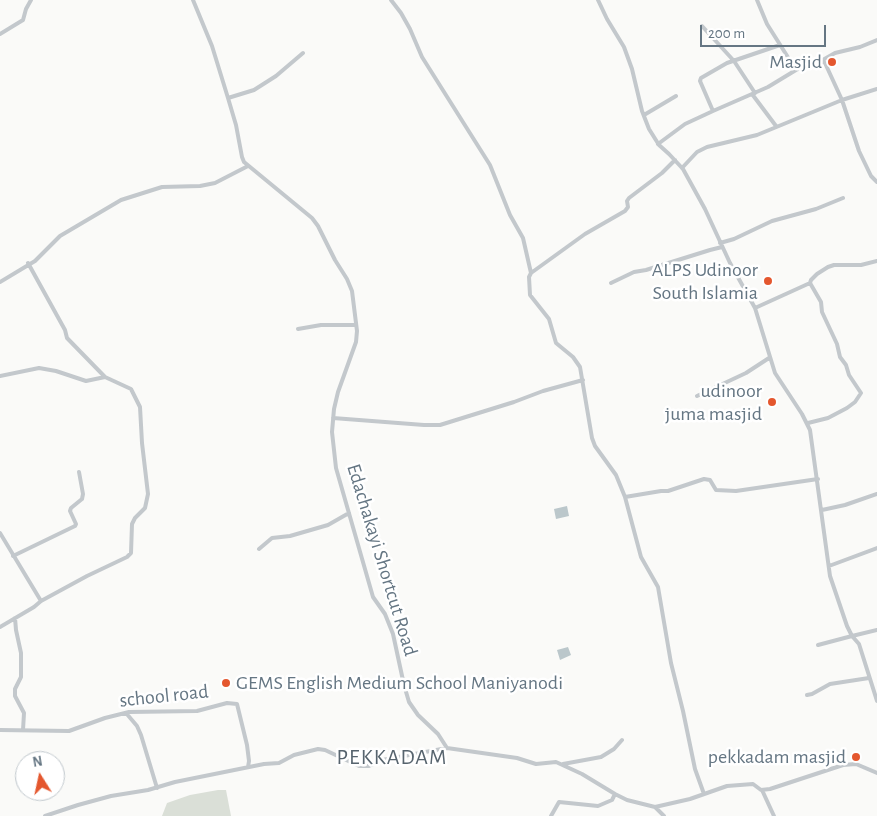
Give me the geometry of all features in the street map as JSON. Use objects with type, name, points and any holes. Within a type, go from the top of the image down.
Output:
[{"type":"street","points":[[0,34],[23,20],[31,0]]},
{"type":"street","points":[[0,282],[28,263],[35,261],[60,236],[121,200],[162,187],[200,186],[214,183],[248,166],[242,157],[236,125],[212,46],[193,0]]},
{"type":"street","points":[[391,0],[402,13],[422,58],[490,165],[510,215],[523,238],[531,273],[529,277],[530,296],[549,320],[556,343],[578,362],[583,380],[592,438],[595,446],[616,475],[625,497],[641,557],[658,586],[671,663],[695,769],[704,794]]},
{"type":"street","points":[[598,0],[606,19],[624,46],[649,129],[658,144],[682,168],[705,209],[741,286],[755,308],[769,358],[782,385],[808,422],[818,479],[830,576],[852,636],[859,644],[877,701]]},
{"type":"street","points":[[756,0],[766,24],[796,70]]},
{"type":"street","points":[[702,26],[734,60],[776,126]]},
{"type":"street","points":[[658,144],[685,124],[768,87],[796,70],[821,62],[834,53],[860,47],[877,40]]},
{"type":"street","points":[[713,111],[700,81],[701,78],[734,60],[780,45]]},
{"type":"street","points":[[228,98],[254,90],[276,76],[303,53]]},
{"type":"street","points":[[821,62],[825,63],[842,100],[860,151],[871,176],[877,182]]},
{"type":"street","points":[[682,168],[697,152],[707,147],[727,144],[757,135],[842,100],[877,89]]},
{"type":"street","points":[[644,115],[676,96]]},
{"type":"street","points":[[531,273],[585,234],[625,212],[628,207],[627,201],[629,198],[662,173],[675,160]]},
{"type":"street","name":"Edachakayi Shortcut Road","points":[[248,166],[312,218],[349,285],[356,326],[356,342],[338,392],[333,418],[332,432],[336,468],[373,596],[385,614],[393,634],[409,702],[418,715],[438,734],[447,748]]},
{"type":"street","points":[[611,283],[634,272],[646,270],[721,245],[772,221],[816,209],[844,198]]},
{"type":"street","points":[[755,308],[810,283],[817,274],[828,267],[834,265],[861,265],[877,260]]},
{"type":"street","points":[[0,627],[41,601],[127,557],[131,553],[132,524],[145,508],[148,494],[140,407],[131,388],[105,377],[67,338],[65,330],[28,263]]},
{"type":"street","points":[[808,422],[828,418],[847,408],[855,402],[860,393],[840,357],[837,344],[822,312],[821,302],[810,283]]},
{"type":"street","points":[[298,329],[321,325],[356,326]]},
{"type":"street","points":[[697,396],[746,372],[769,358]]},
{"type":"street","points":[[0,376],[39,368],[56,371],[86,381],[105,377]]},
{"type":"street","points":[[333,418],[440,425],[506,405],[543,391],[583,380]]},
{"type":"street","points":[[14,556],[76,524],[70,511],[84,494],[79,472]]},
{"type":"street","points":[[625,497],[668,491],[704,479],[710,480],[716,490],[736,491],[818,479]]},
{"type":"street","points":[[822,510],[877,494]]},
{"type":"street","points":[[259,548],[272,538],[290,536],[328,525],[349,513]]},
{"type":"street","points":[[0,533],[41,601]]},
{"type":"street","points":[[829,566],[877,548]]},
{"type":"street","points":[[15,618],[21,653],[21,677],[15,689],[15,696],[24,713],[23,730]]},
{"type":"street","points":[[818,645],[877,630]]},
{"type":"street","points":[[807,695],[830,684],[869,678]]},
{"type":"street","name":"school road","points":[[0,730],[69,730],[126,713],[197,711],[227,703],[237,704],[247,745],[248,768]]},
{"type":"street","points":[[126,713],[142,735],[157,788]]},
{"type":"street","points":[[561,764],[601,757],[614,749],[622,740]]},
{"type":"street","points":[[45,816],[111,796],[122,796],[264,764],[280,763],[294,755],[318,749],[325,750],[359,766],[369,766],[382,760],[447,748],[517,758],[536,764],[551,762],[561,764],[627,800],[654,808],[664,816]]},
{"type":"street","points":[[762,790],[842,765],[856,764],[877,773]]},
{"type":"street","points":[[654,808],[727,786],[753,784],[762,790],[774,816]]},
{"type":"street","points":[[551,816],[559,802],[598,806],[612,800],[615,794]]},
{"type":"shaded area","points":[[567,506],[569,516],[556,519],[554,509]]},
{"type":"shaded area","points":[[568,647],[571,655],[560,660],[557,650]]},
{"type":"shaded area","points":[[226,790],[231,816],[162,816],[167,803],[190,795]]},
{"type":"place","name":"Masjid","points":[[832,62]]},
{"type":"place","name":"ALPS Udinoor South Islamia","points":[[768,281]]},
{"type":"place","name":"udinoor juma masjid","points":[[772,402]]},
{"type":"place","name":"GEMS English Medium School Maniyanodi","points":[[226,683]]},
{"type":"place","name":"pekkadam masjid","points":[[856,757]]},
{"type":"district","name":"PEKKADAM","points":[[392,757]]}]
